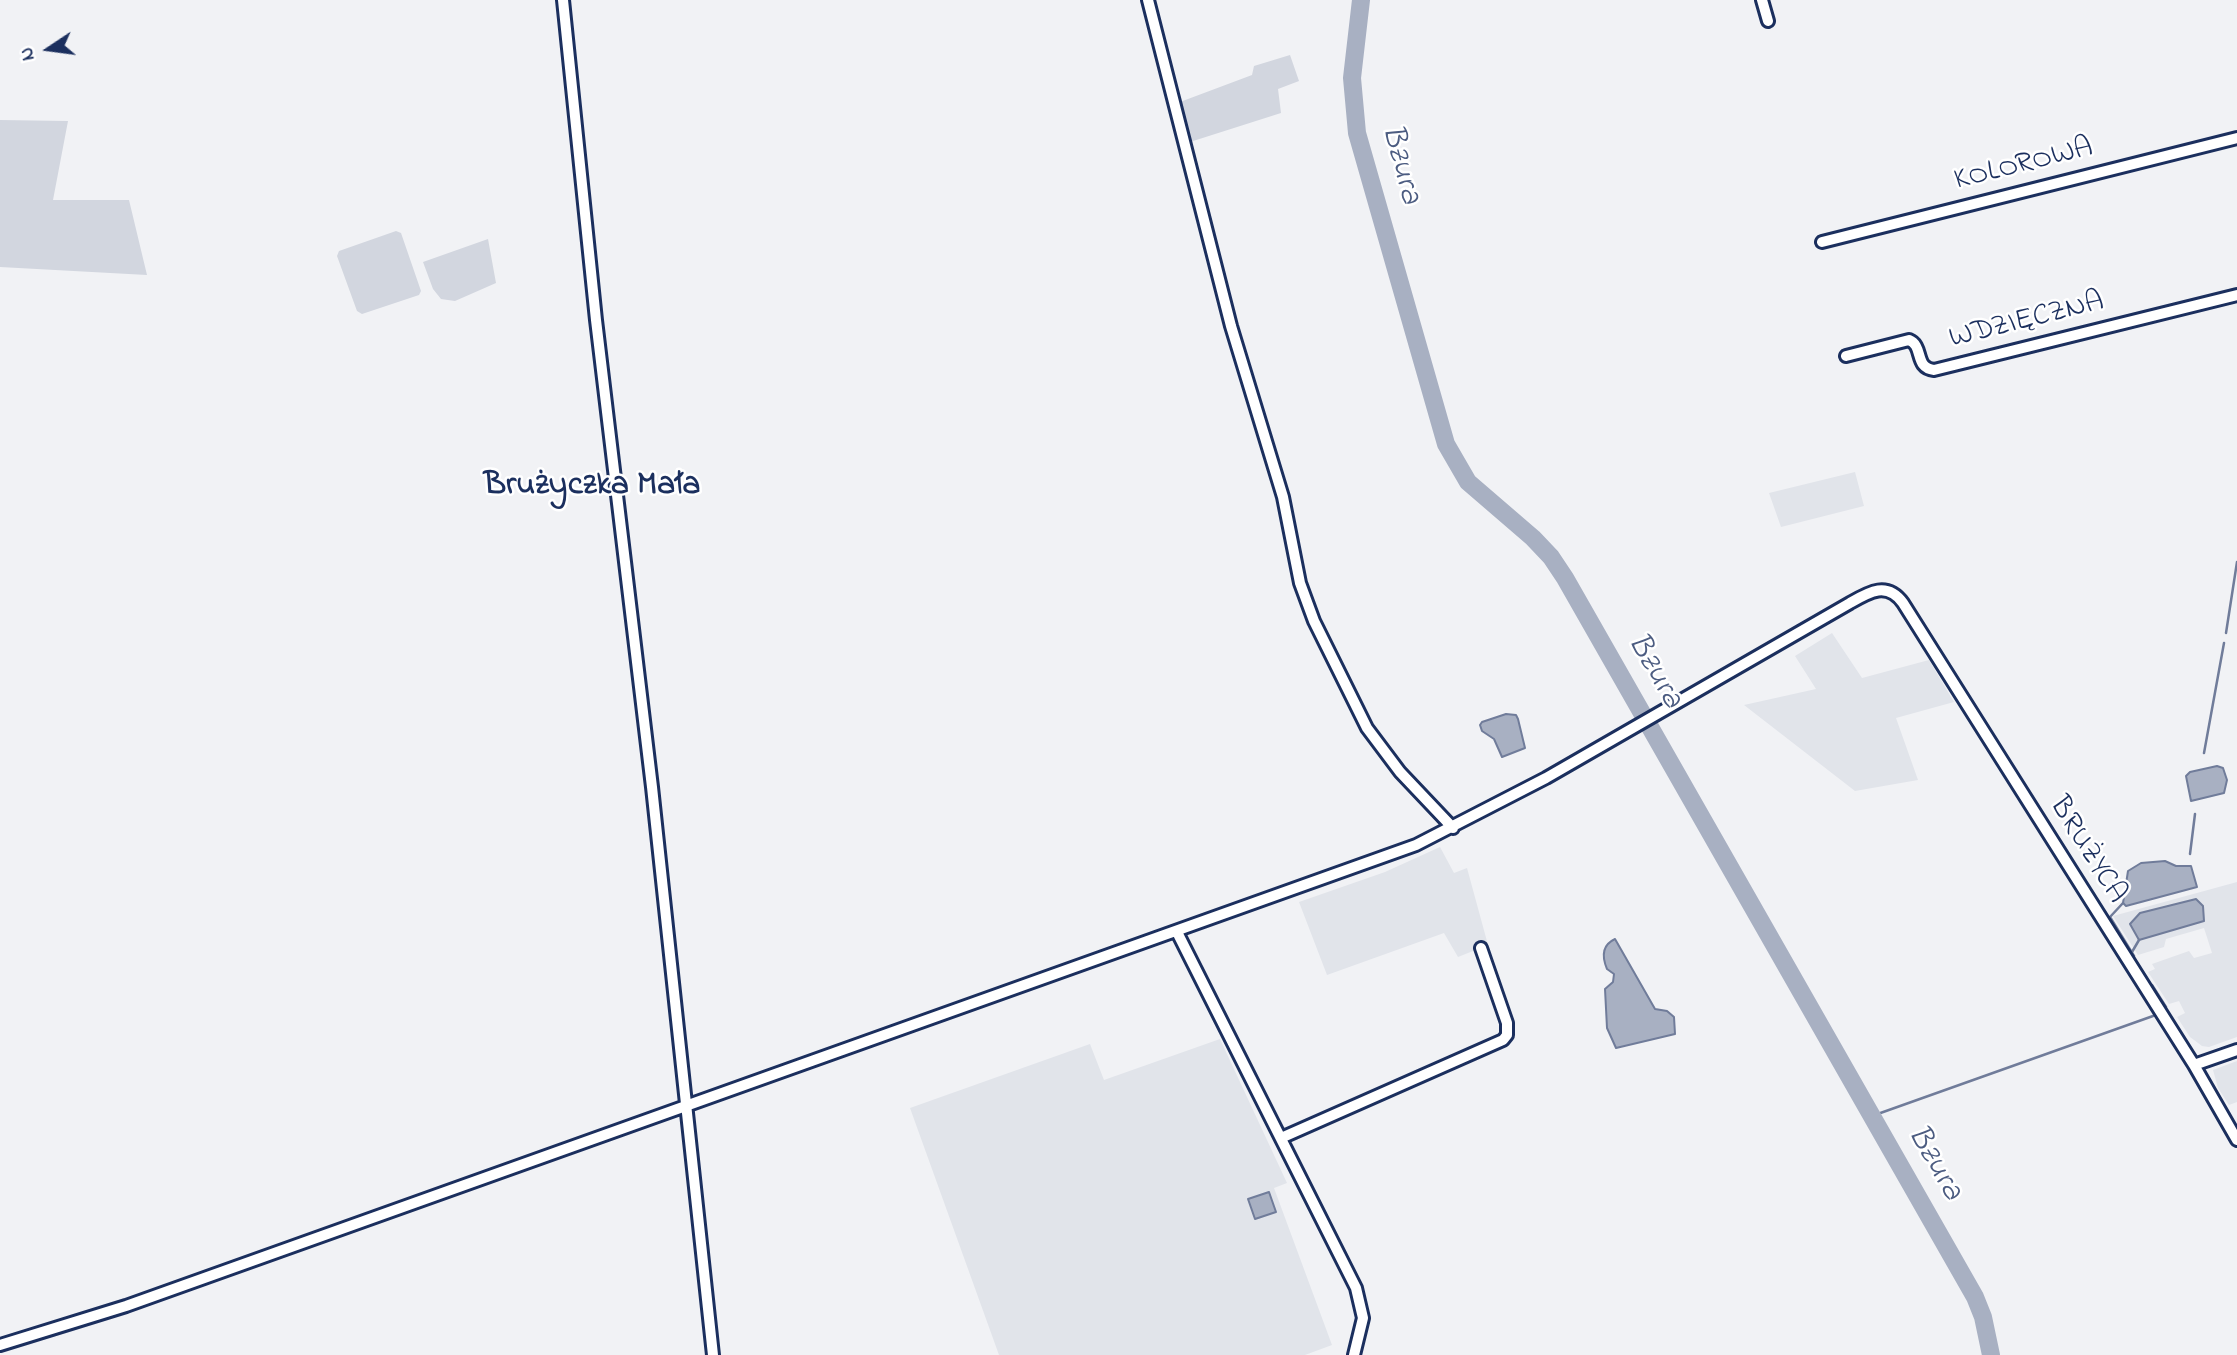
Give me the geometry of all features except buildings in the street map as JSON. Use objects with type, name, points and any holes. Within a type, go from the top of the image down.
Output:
[{"type":"street","points":[[564,0],[596,320],[713,1355]]},
{"type":"street","points":[[0,1345],[125,1306],[687,1108],[1367,864],[1453,828],[1400,772],[1367,729],[1314,621],[1300,583],[1279,485],[1231,326],[1148,0]]},
{"type":"street","points":[[1762,0],[1768,21]]},
{"type":"street","name":"KOLOROWA","points":[[1822,242],[2237,138]]},
{"type":"street","name":"WDZIĘCZNA","points":[[1846,356],[1909,340],[1917,346],[1921,363],[1927,369],[1934,370],[2237,295]]},
{"type":"street","name":"BRUŻYCA","points":[[1453,828],[1546,778],[1867,593],[1890,591],[1903,603],[2194,1065],[2237,1140]]},
{"type":"street","points":[[1177,932],[1359,1296],[1363,1324],[1354,1355]]},
{"type":"street","points":[[1281,1138],[1503,1040],[1507,1035],[1507,1023],[1481,948]]},
{"type":"street","points":[[2194,1065],[2237,1050]]},
{"type":"shaded area","points":[[1290,55],[1299,81],[1278,89],[1281,113],[1190,142],[1180,102],[1252,75],[1254,66]]},
{"type":"shaded area","points":[[0,120],[68,121],[53,200],[129,200],[147,275],[0,267]]},
{"type":"shaded area","points":[[396,231],[401,233],[421,291],[419,295],[362,314],[357,311],[337,256],[339,251]]},
{"type":"shaded area","points":[[488,239],[496,283],[455,301],[441,299],[433,289],[423,262]]},
{"type":"shaded area","points":[[1855,472],[1864,506],[1781,527],[1769,493]]},
{"type":"shaded area","points":[[1832,633],[1862,678],[1929,660],[1954,702],[1896,718],[1918,780],[1855,791],[1744,705],[1816,689],[1795,656]]},
{"type":"shaded area","points":[[1440,847],[1454,873],[1467,868],[1488,945],[1458,957],[1444,933],[1327,975],[1299,902],[1385,872]]},
{"type":"shaded area","points":[[2237,882],[2237,1037],[2209,1047],[2202,1046],[2190,1037],[2177,1017],[2185,1013],[2179,1001],[2169,1004],[2148,972],[2155,969],[2152,964],[2189,951],[2194,958],[2212,953],[2204,928],[2166,939],[2164,947],[2138,955],[2113,916]]},
{"type":"shaded area","points":[[1220,1039],[1287,1183],[1274,1188],[1332,1345],[1305,1355],[999,1355],[910,1108],[1090,1044],[1104,1080]]},
{"type":"shaded area","points":[[2237,1061],[2237,1102],[2229,1105],[2218,1088],[2213,1070]]},
{"type":"water","points":[[1506,714],[1516,715],[1525,748],[1502,757],[1494,739],[1482,731],[1480,725]]},
{"type":"water","points":[[2217,766],[2223,768],[2227,780],[2224,793],[2191,801],[2186,776],[2190,772]]},
{"type":"water","points":[[2165,861],[2176,866],[2191,866],[2197,887],[2126,906],[2123,903],[2128,871],[2141,863]]},
{"type":"water","points":[[2196,899],[2203,906],[2204,921],[2139,940],[2130,924],[2140,913]]},
{"type":"water","points":[[1615,939],[1655,1009],[1667,1011],[1674,1017],[1675,1034],[1616,1048],[1607,1028],[1605,989],[1613,982],[1614,974],[1607,969],[1604,960],[1605,948]]},
{"type":"water","points":[[1269,1192],[1276,1212],[1255,1219],[1248,1199]]},
{"type":"waterway","name":"Bzura","points":[[1361,0],[1352,78],[1357,133],[1446,444],[1468,482],[1533,538],[1551,557],[1565,578],[1975,1297],[1983,1317],[1991,1355]]},
{"type":"waterway","points":[[2226,633],[2237,562]]},
{"type":"waterway","points":[[2204,753],[2224,643]]},
{"type":"waterway","points":[[2190,854],[2195,814]]},
{"type":"waterway","points":[[2123,903],[2110,917],[2134,956]]},
{"type":"waterway","points":[[2132,952],[2139,940]]},
{"type":"waterway","points":[[2152,985],[2166,1007]]},
{"type":"waterway","points":[[1872,1116],[2153,1016]]},
{"type":"district","name":"Brużyczka Mała","points":[[592,488]]}]
